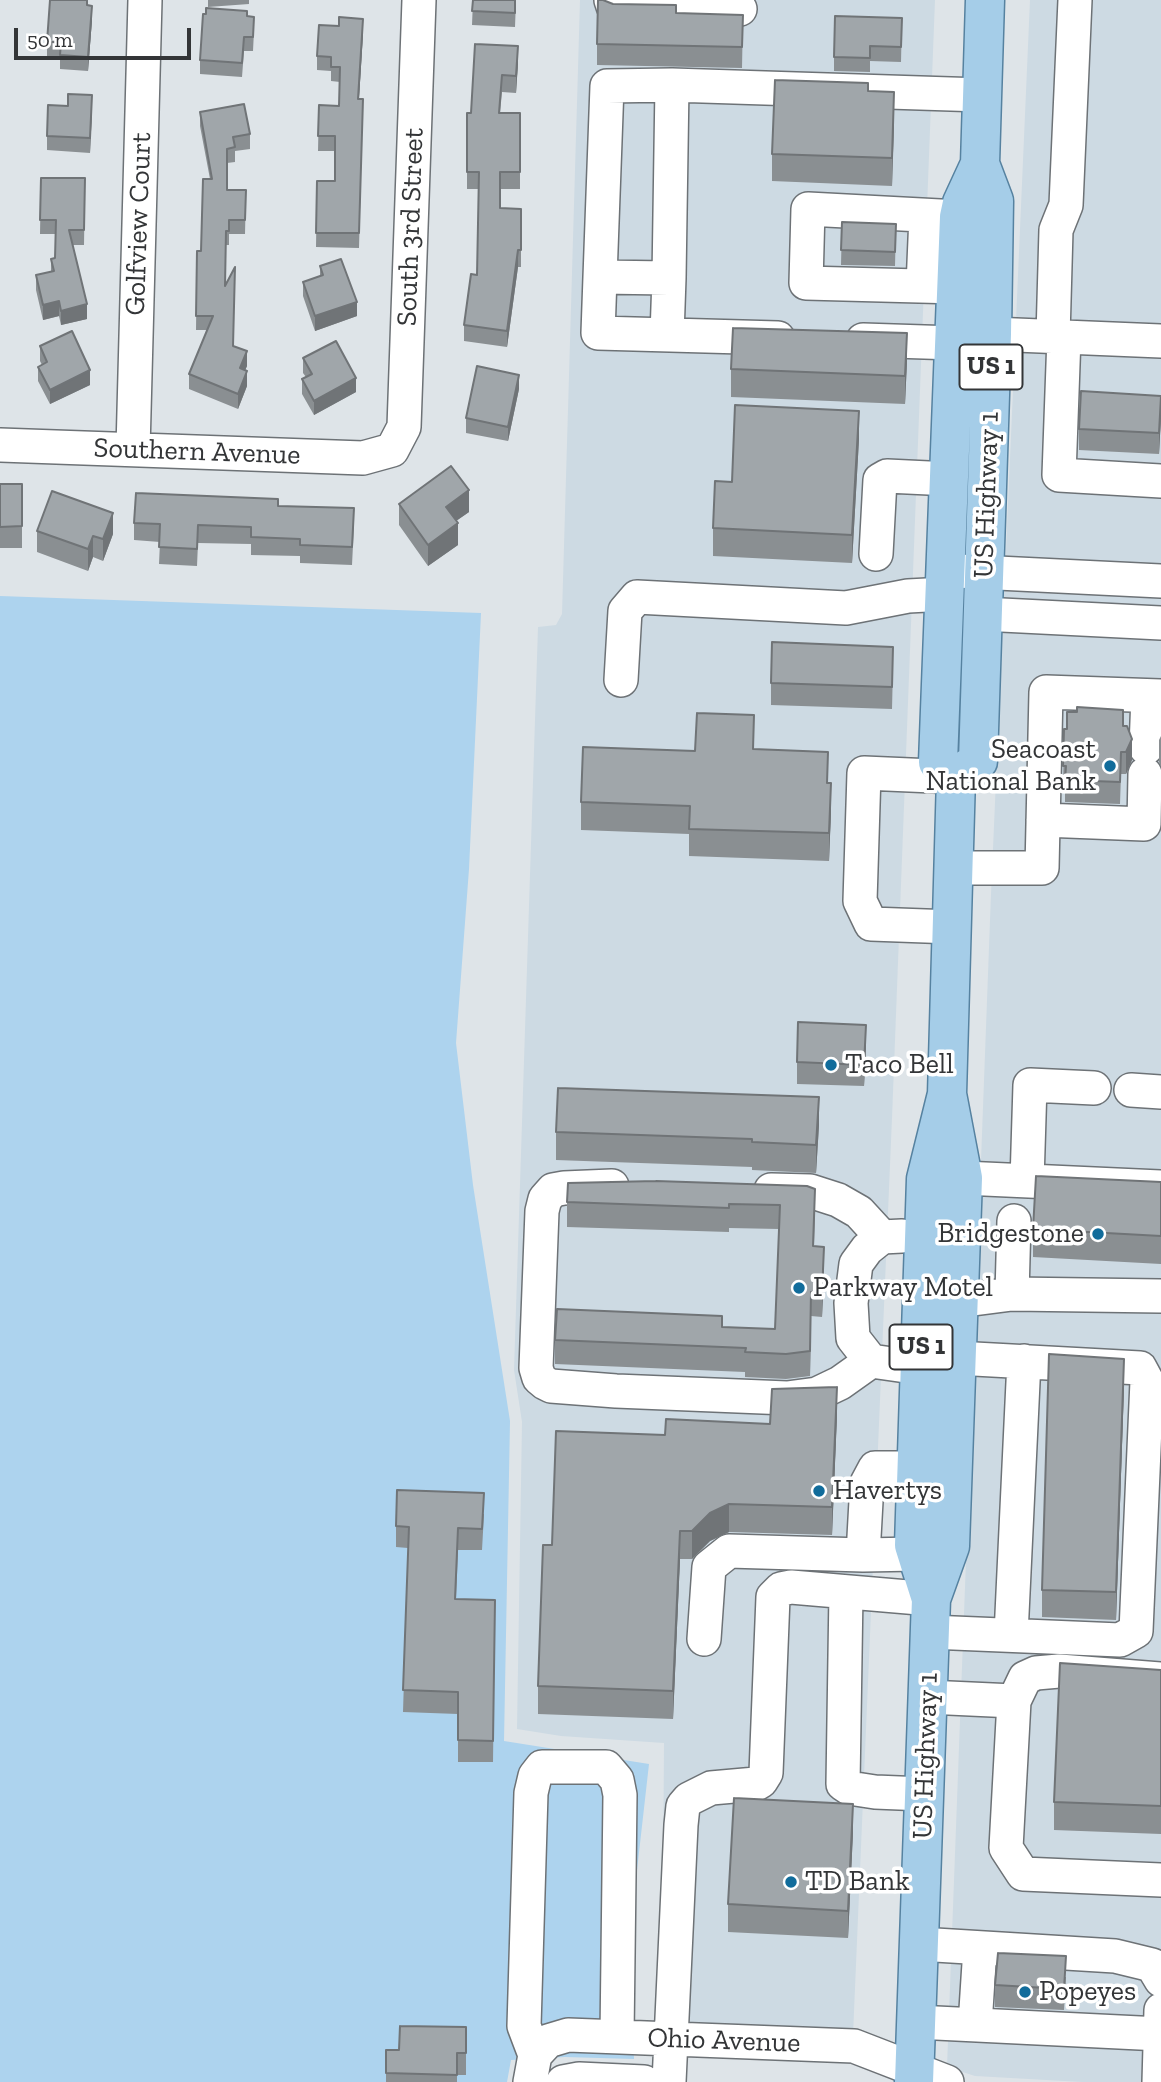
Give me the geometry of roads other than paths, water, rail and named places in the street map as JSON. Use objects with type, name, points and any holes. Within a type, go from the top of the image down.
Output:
[{"type":"main road","name":"US Highway 1","points":[[956,777],[938,762],[992,334],[994,201],[980,164],[985,0]]},
{"type":"main road","name":"US Highway 1","points":[[956,777],[978,761],[982,614],[959,579],[950,479],[955,343],[940,287],[943,216],[962,203],[980,164]]},
{"type":"main road","name":"US Highway 1","points":[[930,1616],[914,1545],[926,1179],[947,1094],[956,777]]},
{"type":"main road","name":"US Highway 1","points":[[914,2079],[930,1616],[950,1546],[963,1178],[947,1094]]},
{"type":"street","name":"Golfview Court","points":[[133,449],[145,0]]},
{"type":"street","name":"South 3rd Street","points":[[392,450],[404,427],[419,0]]},
{"type":"street","points":[[611,0],[613,6],[740,9]]},
{"type":"street","points":[[1074,0],[1066,205],[1056,230],[1059,337],[1075,392],[1059,475],[1161,481]]},
{"type":"street","points":[[955,343],[598,333],[607,86],[672,85],[982,95]]},
{"type":"street","points":[[667,335],[672,85]]},
{"type":"street","points":[[940,287],[806,283],[807,209],[943,216]]},
{"type":"street","points":[[600,277],[669,278]]},
{"type":"street","points":[[992,334],[1161,341]]},
{"type":"street","name":"Southern Avenue","points":[[0,445],[363,458],[392,450]]},
{"type":"street","points":[[876,554],[880,480],[887,476],[950,479]]},
{"type":"street","points":[[621,680],[625,611],[637,597],[846,608],[908,596],[959,579],[1161,581]]},
{"type":"street","points":[[982,614],[1161,623]]},
{"type":"street","points":[[955,868],[1042,868],[1043,820],[1046,692],[1155,696],[1146,761],[1144,824],[1043,820]]},
{"type":"street","points":[[953,927],[871,924],[860,901],[864,773],[956,777]]},
{"type":"street","points":[[1027,1181],[1030,1085],[1094,1088]]},
{"type":"street","points":[[963,1178],[1161,1187]]},
{"type":"street","points":[[642,1186],[564,1188],[553,1190],[545,1199],[542,1211],[536,1368],[539,1378],[545,1383],[551,1386],[616,1391],[787,1398],[817,1394],[840,1383],[871,1361],[920,1368]]},
{"type":"street","points":[[746,1189],[810,1191],[838,1200],[859,1212],[882,1237]]},
{"type":"street","points":[[1012,1294],[1014,1221]]},
{"type":"street","points":[[871,1361],[853,1338],[850,1303],[856,1264],[867,1249],[882,1237],[925,1235]]},
{"type":"street","points":[[958,1301],[1012,1294],[1161,1296]]},
{"type":"street","points":[[669,2082],[683,1806],[690,1799],[711,1788],[756,1784],[766,1773],[773,1597],[781,1589],[791,1587],[846,1592],[1011,1635],[1120,1640],[1136,1631],[1147,1381],[1140,1368],[956,1358]]},
{"type":"street","points":[[1011,1635],[1024,1361]]},
{"type":"street","points":[[863,1556],[867,1483],[875,1468],[917,1468]]},
{"type":"street","points":[[704,1639],[709,1567],[729,1551],[863,1556],[917,1554]]},
{"type":"street","points":[[846,1592],[843,1784],[849,1788],[875,1792],[924,1794]]},
{"type":"street","points":[[1161,1679],[1059,1671],[1036,1673],[1025,1678],[1014,1700],[1006,1848],[1023,1874],[1161,1880]]},
{"type":"street","points":[[927,1698],[1014,1700]]},
{"type":"street","points":[[533,2068],[524,2026],[531,1793],[535,1776],[542,1767],[606,1767],[617,1780],[620,1795],[617,2036]]},
{"type":"street","points":[[919,1944],[1115,1956],[1152,1965],[1161,1980]]},
{"type":"street","points":[[975,2025],[980,1948]]},
{"type":"street","points":[[1159,2082],[1161,2010]]},
{"type":"street","points":[[916,2022],[1160,2034]]},
{"type":"street","name":"Ohio Avenue","points":[[533,2068],[548,2041],[568,2035],[617,2036],[854,2046],[914,2079]]},
{"type":"street","name":"Ohio Avenue","points":[[563,2082],[579,2079],[644,2082]]},
{"type":"place","name":"Seacoast National Bank","points":[[1110,766]]},
{"type":"place","name":"Taco Bell","points":[[831,1065]]},
{"type":"place","name":"Bridgestone","points":[[1098,1234]]},
{"type":"place","name":"Parkway Motel","points":[[799,1288]]},
{"type":"place","name":"Havertys","points":[[819,1491]]},
{"type":"place","name":"TD Bank","points":[[791,1882]]},
{"type":"place","name":"Popeyes","points":[[1025,1992]]}]
